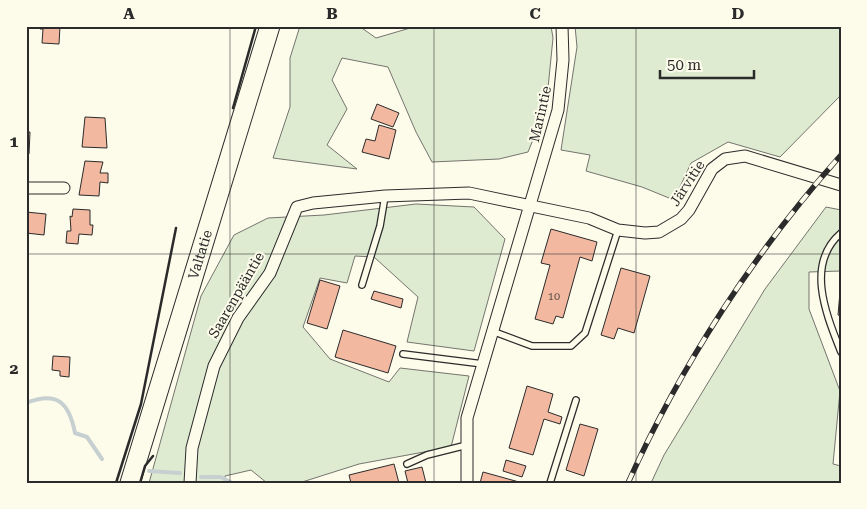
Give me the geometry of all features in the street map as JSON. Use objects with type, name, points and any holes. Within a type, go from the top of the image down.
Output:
[{"type":"highway","name":"Valtatie","points":[[130,483],[270,26]]},
{"type":"street","name":"Marintie","points":[[467,483],[467,418],[558,110],[563,60],[562,26]]},
{"type":"street","name":"Järvitie","points":[[530,205],[589,218],[618,230],[658,232],[671,226],[689,210],[712,169],[725,159],[734,156],[745,156],[841,185]]},
{"type":"street","points":[[26,188],[64,188]]},
{"type":"street","name":"Saarenpääntie","points":[[190,483],[192,448],[214,366],[238,318],[270,273],[297,207],[313,203],[385,196],[469,193],[530,205]]},
{"type":"lane","points":[[362,285],[380,226],[385,196]]},
{"type":"lane","points":[[492,330],[532,346],[571,346],[585,333],[618,230]]},
{"type":"lane","points":[[841,232],[830,242],[823,257],[820,272],[822,293],[841,352]]},
{"type":"lane","points":[[402,354],[483,364]]},
{"type":"lane","points":[[550,483],[576,400]]},
{"type":"lane","points":[[407,464],[427,455],[467,445]]},
{"type":"green space","points":[[300,26],[359,26],[376,38],[417,26],[551,26],[553,38],[546,108],[528,152],[499,159],[432,162],[416,132],[388,67],[342,58],[332,80],[347,109],[327,145],[357,169],[273,158],[290,107],[290,58]]},
{"type":"green space","points":[[575,26],[841,26],[841,95],[780,157],[728,142],[691,163],[674,200],[642,187],[586,171],[590,155],[561,150],[577,47]]},
{"type":"green space","points":[[416,204],[474,207],[505,239],[474,351],[407,342],[418,297],[374,257],[355,256],[347,283],[320,278],[303,327],[330,359],[389,382],[400,368],[469,376],[451,447],[359,464],[299,483],[267,483],[251,470],[225,476],[224,483],[149,483],[201,296],[234,235],[268,218],[324,215]]},
{"type":"green space","points":[[826,207],[841,210],[841,271],[809,272],[809,309],[840,391],[833,464],[841,466],[841,483],[651,483],[664,455],[765,289]]},
{"type":"building","points":[[41,26],[60,26],[59,44],[42,43],[43,29],[40,29]]},
{"type":"building","points":[[377,104],[399,113],[393,127],[371,119]]},
{"type":"building","points":[[85,117],[105,118],[107,148],[82,147]]},
{"type":"building","points":[[379,125],[396,130],[389,159],[362,152],[366,139],[375,141]]},
{"type":"building","points":[[26,132],[30,132],[29,154],[26,154]]},
{"type":"building","points":[[85,161],[103,162],[100,173],[108,173],[108,183],[100,182],[99,196],[79,195]]},
{"type":"building","points":[[73,209],[90,210],[90,225],[93,225],[92,235],[79,234],[78,244],[66,243],[67,231],[71,231],[70,216],[72,217]]},
{"type":"building","points":[[26,212],[46,214],[44,235],[26,233]]},
{"type":"building","points":[[551,229],[597,242],[592,261],[580,257],[563,318],[556,316],[553,324],[535,319],[550,265],[541,263]]},
{"type":"building","points":[[621,268],[650,276],[634,333],[618,328],[614,339],[601,335]]},
{"type":"building","points":[[320,280],[340,286],[327,329],[307,323]]},
{"type":"building","points":[[374,291],[403,299],[401,308],[371,299]]},
{"type":"building","points":[[841,292],[841,316],[838,315]]},
{"type":"building","points":[[343,330],[396,346],[388,373],[335,357]]},
{"type":"building","points":[[53,356],[70,357],[69,377],[60,376],[60,371],[52,370]]},
{"type":"building","points":[[527,386],[553,394],[548,412],[562,417],[560,424],[544,419],[533,455],[509,448]]},
{"type":"building","points":[[580,424],[598,429],[584,476],[566,470]]},
{"type":"building","points":[[506,460],[526,466],[522,477],[503,471]]},
{"type":"building","points":[[394,464],[399,483],[351,483],[349,475]]},
{"type":"building","points":[[422,467],[426,483],[408,483],[405,471]]},
{"type":"building","points":[[483,472],[519,482],[519,483],[480,483]]},
{"type":"waterway","points":[[26,403],[46,398],[60,402],[69,414],[75,433],[87,437],[102,459]]},
{"type":"waterway","points":[[149,471],[180,473]]},
{"type":"waterway","points":[[201,477],[221,477],[232,483]]},
{"type":"railway","points":[[628,483],[672,395],[722,311],[779,230],[841,155]]},
{"type":"wall","points":[[233,108],[256,26]]},
{"type":"wall","points":[[116,483],[141,404],[176,228]]},
{"type":"wall","points":[[140,483],[145,466],[153,456]]}]
